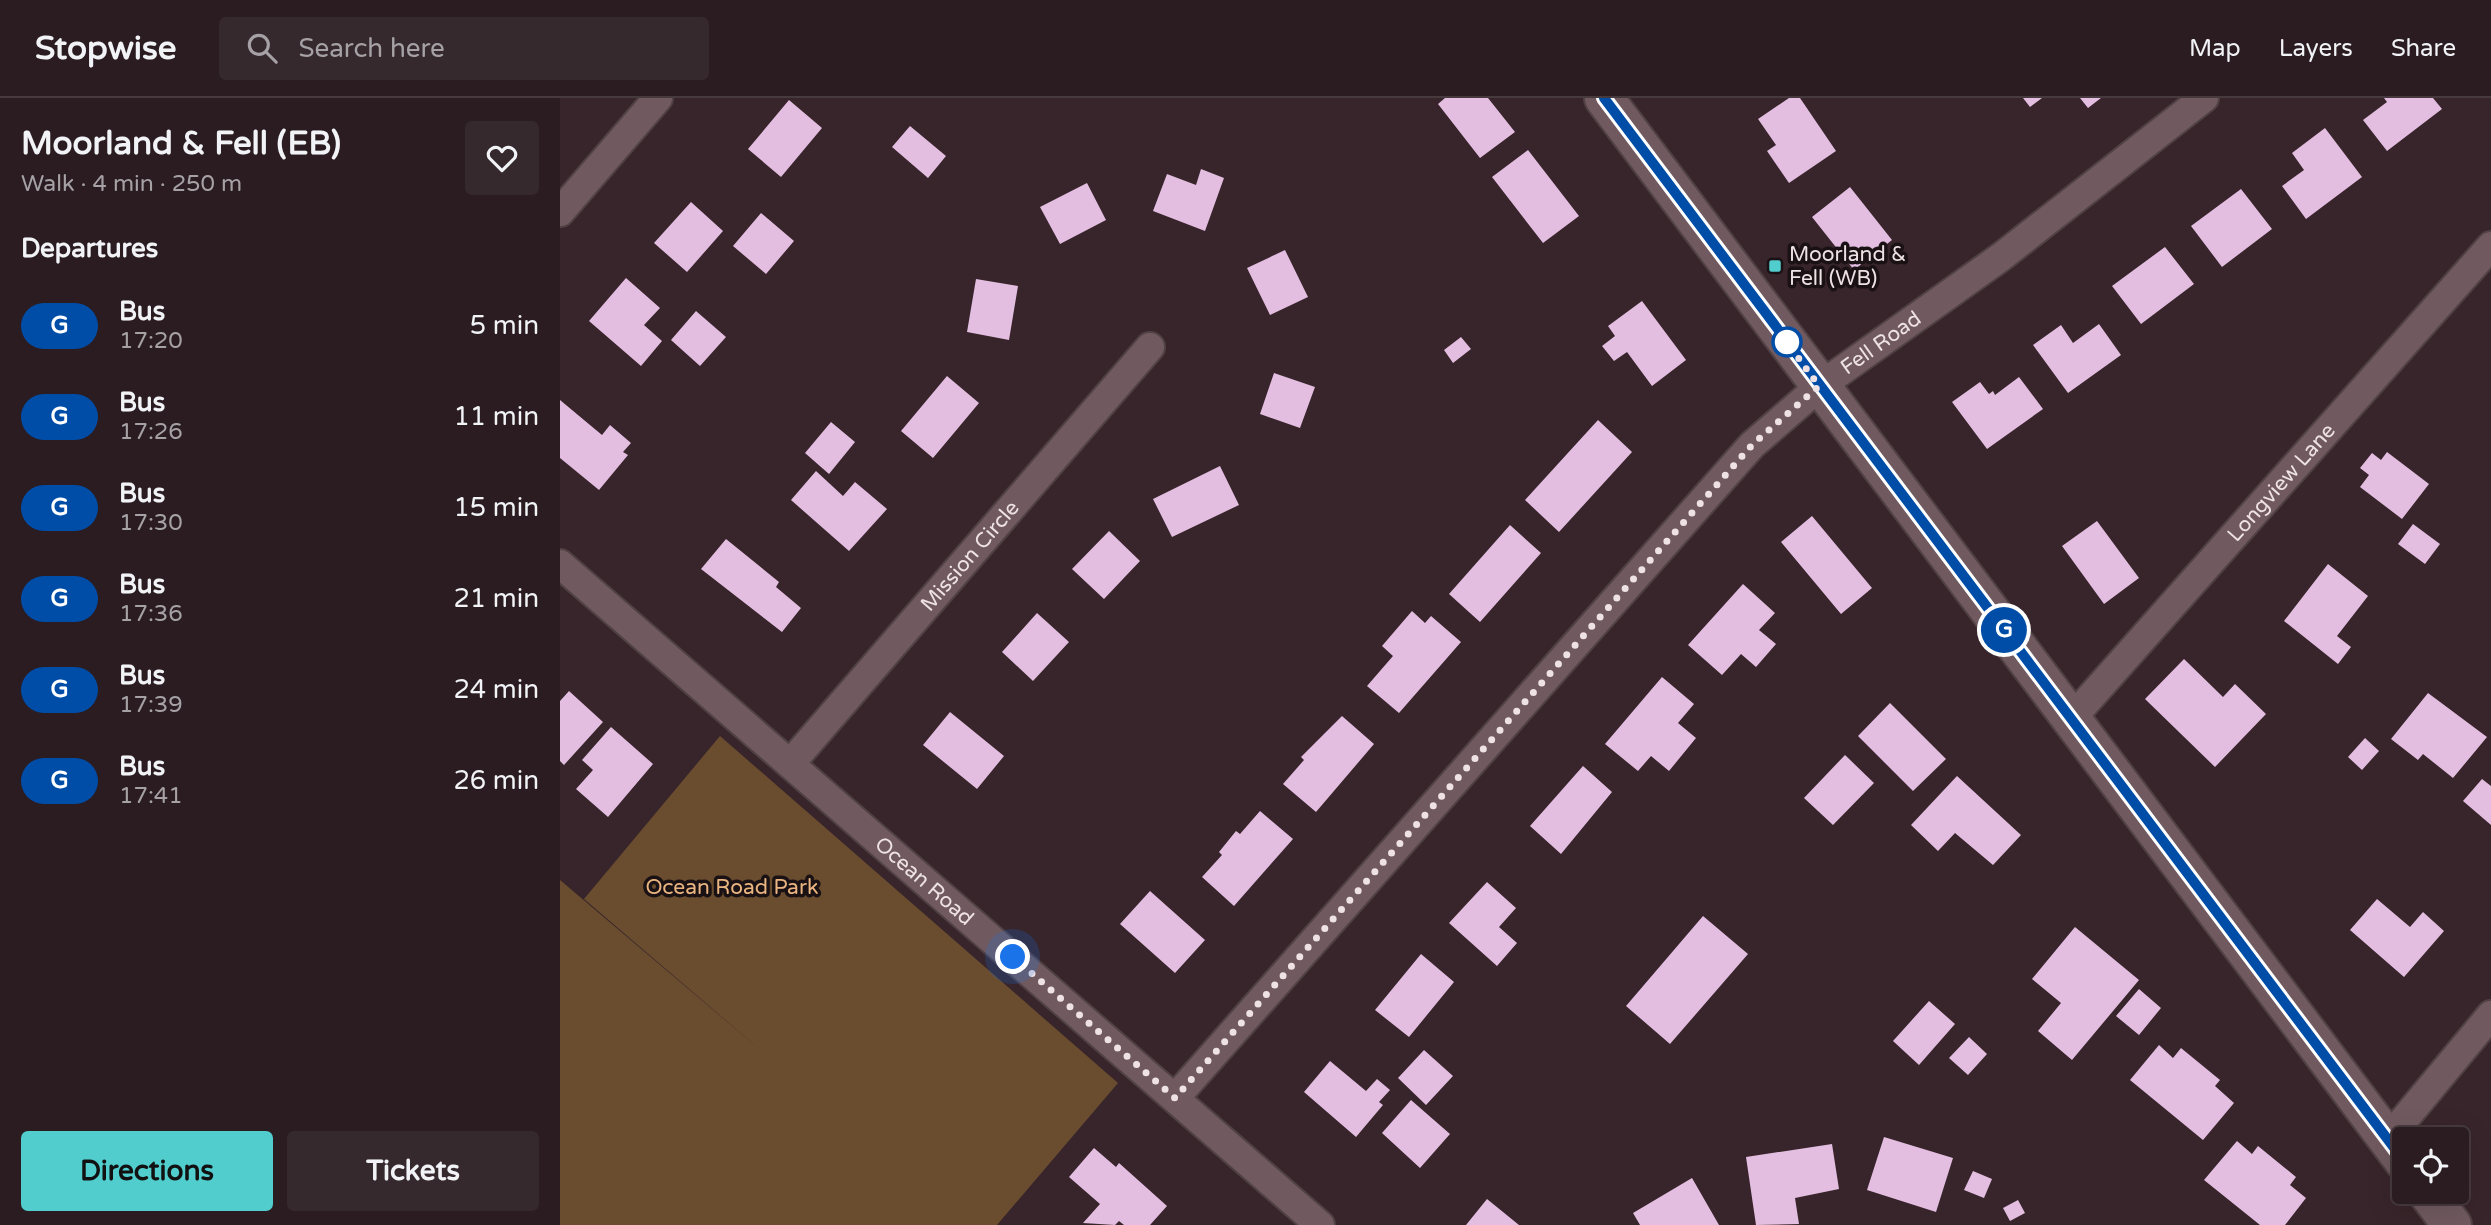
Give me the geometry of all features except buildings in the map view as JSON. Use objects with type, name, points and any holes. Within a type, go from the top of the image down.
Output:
[{"type":"street","points":[[560,212],[658,98]]},
{"type":"street","points":[[1604,98],[2392,1145]]},
{"type":"street","name":"Fell Road","points":[[1175,1098],[1752,445],[1819,386],[2001,257],[2204,98]]},
{"type":"street","name":"Longview Lane","points":[[2072,719],[2491,246]]},
{"type":"street","name":"Mission Circle","points":[[790,764],[1150,347]]},
{"type":"street","name":"Ocean Road","points":[[560,564],[1320,1225]]},
{"type":"street","points":[[2412,1127],[2491,1015]]},
{"type":"street","points":[[2436,1204],[2452,1225]]},
{"type":"green space","name":"Ocean Road Park","points":[[720,736],[1118,1083],[997,1225],[560,1225],[560,880],[771,1059],[584,899]]},
{"type":"bus line","name":"G","points":[[1604,98],[2392,1145]]},
{"type":"place","name":"Moorland & Fell (WB)","points":[[1775,266]]},
{"type":"route","points":[[1013,957],[1175,1098],[1752,445],[1819,386],[1783,337],[1787,342]]}]
